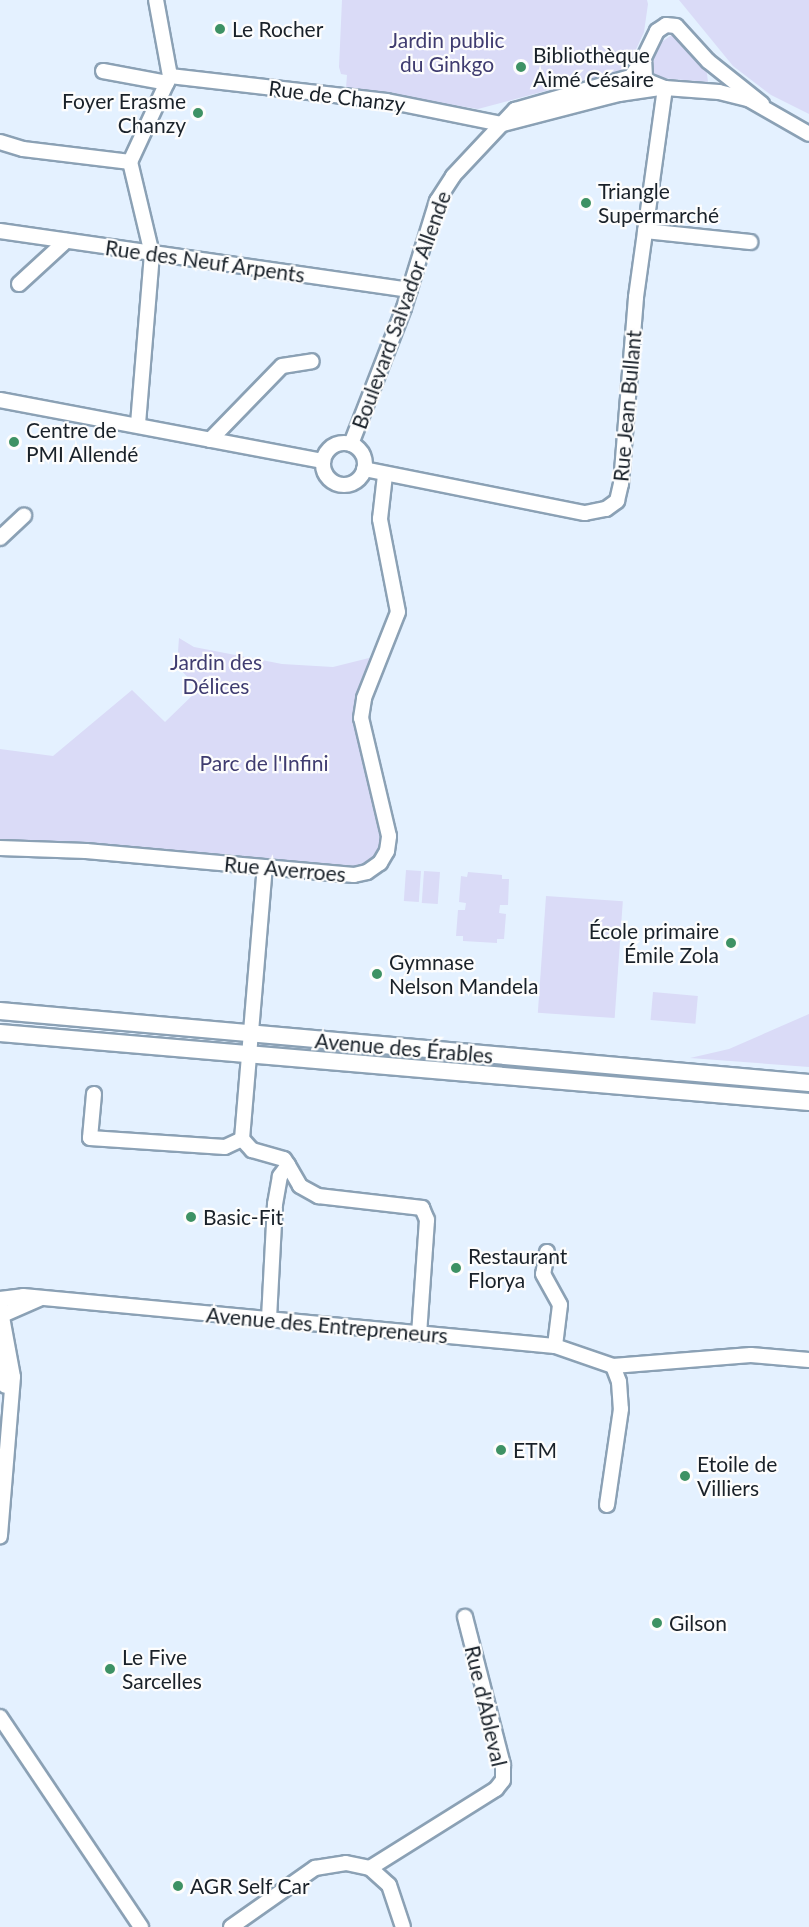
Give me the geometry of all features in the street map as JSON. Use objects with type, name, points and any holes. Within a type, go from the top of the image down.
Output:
[{"type":"main road","name":"Avenue des Érables","points":[[0,1011],[809,1083]]},
{"type":"main road","name":"Avenue des Érables","points":[[0,1033],[809,1102]]},
{"type":"street","points":[[138,424],[152,254],[130,162],[169,80],[156,0]]},
{"type":"street","name":"Boulevard Salvador Allende","points":[[351,444],[410,290],[444,188],[515,110],[528,104],[631,77],[661,27],[676,26],[708,61],[762,104]]},
{"type":"street","points":[[644,58],[643,77],[665,88]]},
{"type":"street","name":"Rue de Chanzy","points":[[103,71],[169,80],[387,101],[501,124]]},
{"type":"street","points":[[501,124],[619,94],[665,88],[718,92],[762,104],[803,127],[809,134]]},
{"type":"street","name":"Rue Jean Bullant","points":[[364,470],[385,476],[585,513],[613,506],[621,484],[645,231],[665,88]]},
{"type":"street","points":[[0,142],[23,149],[130,162]]},
{"type":"street","points":[[0,151],[23,149]]},
{"type":"street","name":"Rue des Neuf Arpents","points":[[0,231],[410,290]]},
{"type":"street","points":[[645,231],[750,242]]},
{"type":"street","points":[[19,284],[66,241]]},
{"type":"street","points":[[210,440],[282,366],[312,362]]},
{"type":"street","points":[[0,400],[138,424],[323,461]]},
{"type":"street","points":[[351,444],[364,457],[364,470],[356,481],[343,485],[325,474],[323,461],[333,446],[351,444]]},
{"type":"street","name":"Rue Averroes","points":[[0,848],[321,872],[367,872],[380,863],[387,851],[386,822],[361,718],[364,698],[398,612],[380,519],[385,476]]},
{"type":"street","points":[[0,538],[24,516]]},
{"type":"street","points":[[265,867],[242,1139],[252,1150],[276,1154],[288,1165],[300,1186],[318,1196],[422,1208],[427,1220],[419,1333]]},
{"type":"street","points":[[94,1094],[90,1138],[225,1148],[242,1139]]},
{"type":"street","points":[[269,1320],[275,1204],[280,1176],[288,1165]]},
{"type":"street","points":[[547,1252],[543,1274],[560,1305],[555,1346]]},
{"type":"street","name":"Avenue des Entrepreneurs","points":[[0,1299],[12,1296],[555,1346],[613,1366],[751,1355],[809,1360]]},
{"type":"street","name":"Avenue des Entrepreneurs","points":[[1,1313],[39,1299]]},
{"type":"street","points":[[0,1536],[13,1377],[1,1313]]},
{"type":"street","points":[[0,1350],[9,1414]]},
{"type":"street","points":[[607,1505],[621,1409],[619,1382],[613,1366]]},
{"type":"street","name":"Rue d'Ableval","points":[[370,1868],[496,1789],[503,1780],[503,1765],[465,1617]]},
{"type":"street","points":[[0,1717],[141,1927]]},
{"type":"street","points":[[231,1927],[315,1868],[346,1863],[370,1868],[389,1885],[403,1927]]},
{"type":"green space","name":"Jardin public du Ginkgo","points":[[342,0],[647,0],[648,4],[644,32],[627,69],[478,109],[346,88],[347,75],[341,74],[339,67]]},
{"type":"green space","points":[[679,0],[809,0],[809,114],[771,95],[733,66]]},
{"type":"green space","points":[[673,34],[706,66],[708,82],[660,78],[648,72],[659,44]]},
{"type":"green space","name":"Parc de l'Infini","points":[[179,638],[194,647],[282,664],[333,667],[373,657],[357,708],[384,827],[380,857],[357,871],[0,841],[0,749],[53,756],[132,690],[165,722],[199,689],[177,666]]},
{"type":"green space","points":[[406,870],[421,871],[419,902],[404,901]]},
{"type":"green space","points":[[424,871],[440,872],[438,904],[422,903]]},
{"type":"green space","points":[[468,872],[502,875],[502,879],[509,879],[508,905],[500,905],[499,913],[506,914],[504,939],[497,939],[497,943],[463,941],[463,936],[456,936],[458,910],[465,910],[466,903],[459,902],[461,876],[467,877]]},
{"type":"green space","points":[[546,896],[623,901],[615,1018],[538,1013]]},
{"type":"green space","points":[[653,992],[698,996],[695,1024],[651,1020]]},
{"type":"green space","points":[[809,1014],[809,1067],[690,1058],[729,1049]]},
{"type":"place","name":"Le Rocher","points":[[220,29]]},
{"type":"place","name":"Bibliothèque Aimé Césaire","points":[[521,67]]},
{"type":"place","name":"Foyer Erasme Chanzy","points":[[198,113]]},
{"type":"place","name":"Triangle Supermarché","points":[[586,203]]},
{"type":"place","name":"Centre de PMI Allendé","points":[[14,442]]},
{"type":"place","name":"École primaire Émile Zola","points":[[731,943]]},
{"type":"place","name":"Gymnase Nelson Mandela","points":[[377,974]]},
{"type":"place","name":"Basic-Fit","points":[[191,1217]]},
{"type":"place","name":"Restaurant Florya","points":[[456,1268]]},
{"type":"place","name":"ETM","points":[[501,1450]]},
{"type":"place","name":"Etoile de Villiers","points":[[685,1476]]},
{"type":"place","name":"Gilson","points":[[657,1623]]},
{"type":"place","name":"Le Five Sarcelles","points":[[110,1669]]},
{"type":"place","name":"AGR Self Car","points":[[178,1886]]},
{"type":"park label","name":"Jardin des Délices","points":[[216,674]]}]
